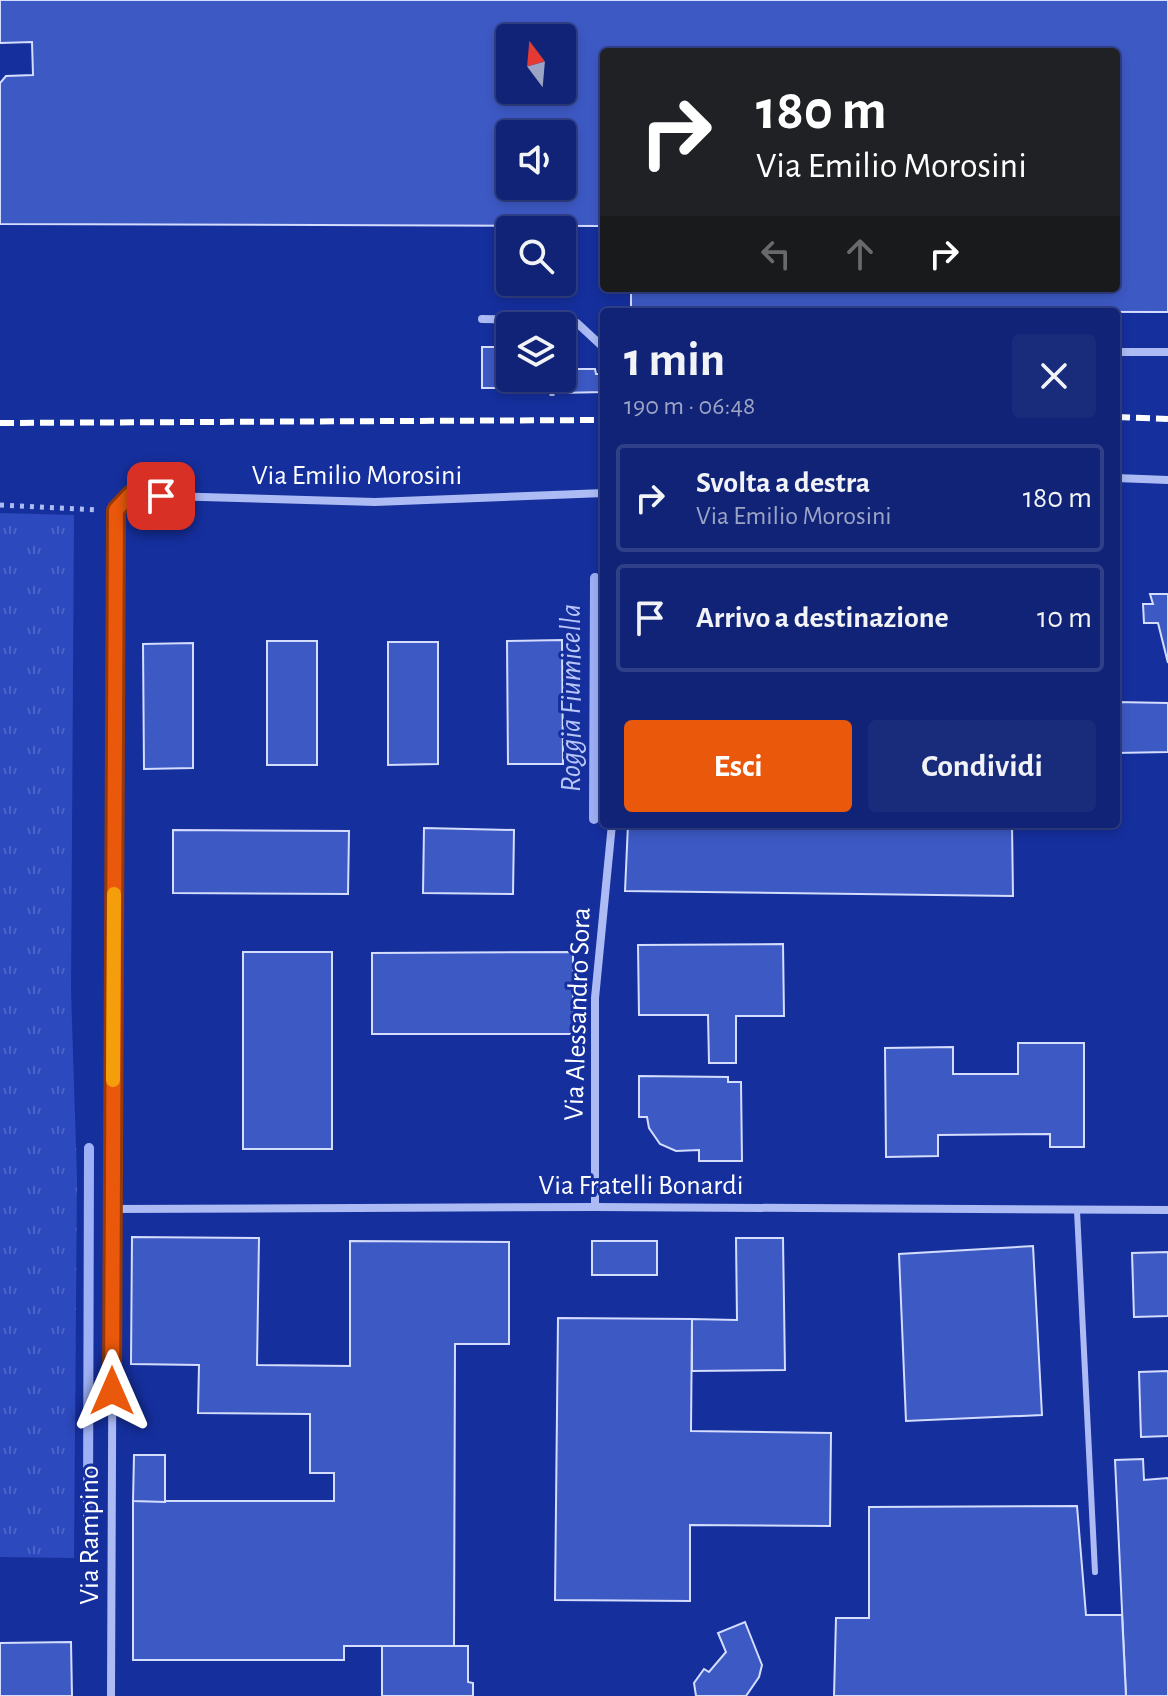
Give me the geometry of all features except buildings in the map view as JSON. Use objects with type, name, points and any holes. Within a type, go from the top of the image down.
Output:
[{"type":"street","points":[[482,319],[577,323],[600,344]]},
{"type":"street","points":[[1120,352],[1168,352]]},
{"type":"street","points":[[1120,478],[1168,480]]},
{"type":"street","name":"Via Emilio Morosini","points":[[116,510],[130,495],[375,502],[600,493]]},
{"type":"street","name":"Via Rampino","points":[[111,1696],[116,510]]},
{"type":"street","name":"Via Alessandro Sora","points":[[595,1207],[595,998],[612,828]]},
{"type":"street","name":"Via Fratelli Bonardi","points":[[113,1209],[595,1207],[1168,1210]]},
{"type":"lane","points":[[1077,1211],[1095,1572]]},
{"type":"path","points":[[0,505],[116,510]]},
{"type":"green space","points":[[0,513],[74,515],[71,991],[77,1178],[74,1558],[0,1557]]},
{"type":"waterway","name":"Roggia Fiumicella","points":[[594,819],[595,578]]},
{"type":"waterway","name":"Roggia Fiumicella","points":[[88,1517],[89,1148]]},
{"type":"railway","points":[[1120,417],[1168,419]]},
{"type":"railway","points":[[0,423],[600,420]]},
{"type":"slow traffic","points":[[113,1080],[114,894]]},
{"type":"route","points":[[112,1391],[116,510],[130,495],[161,496]]}]
